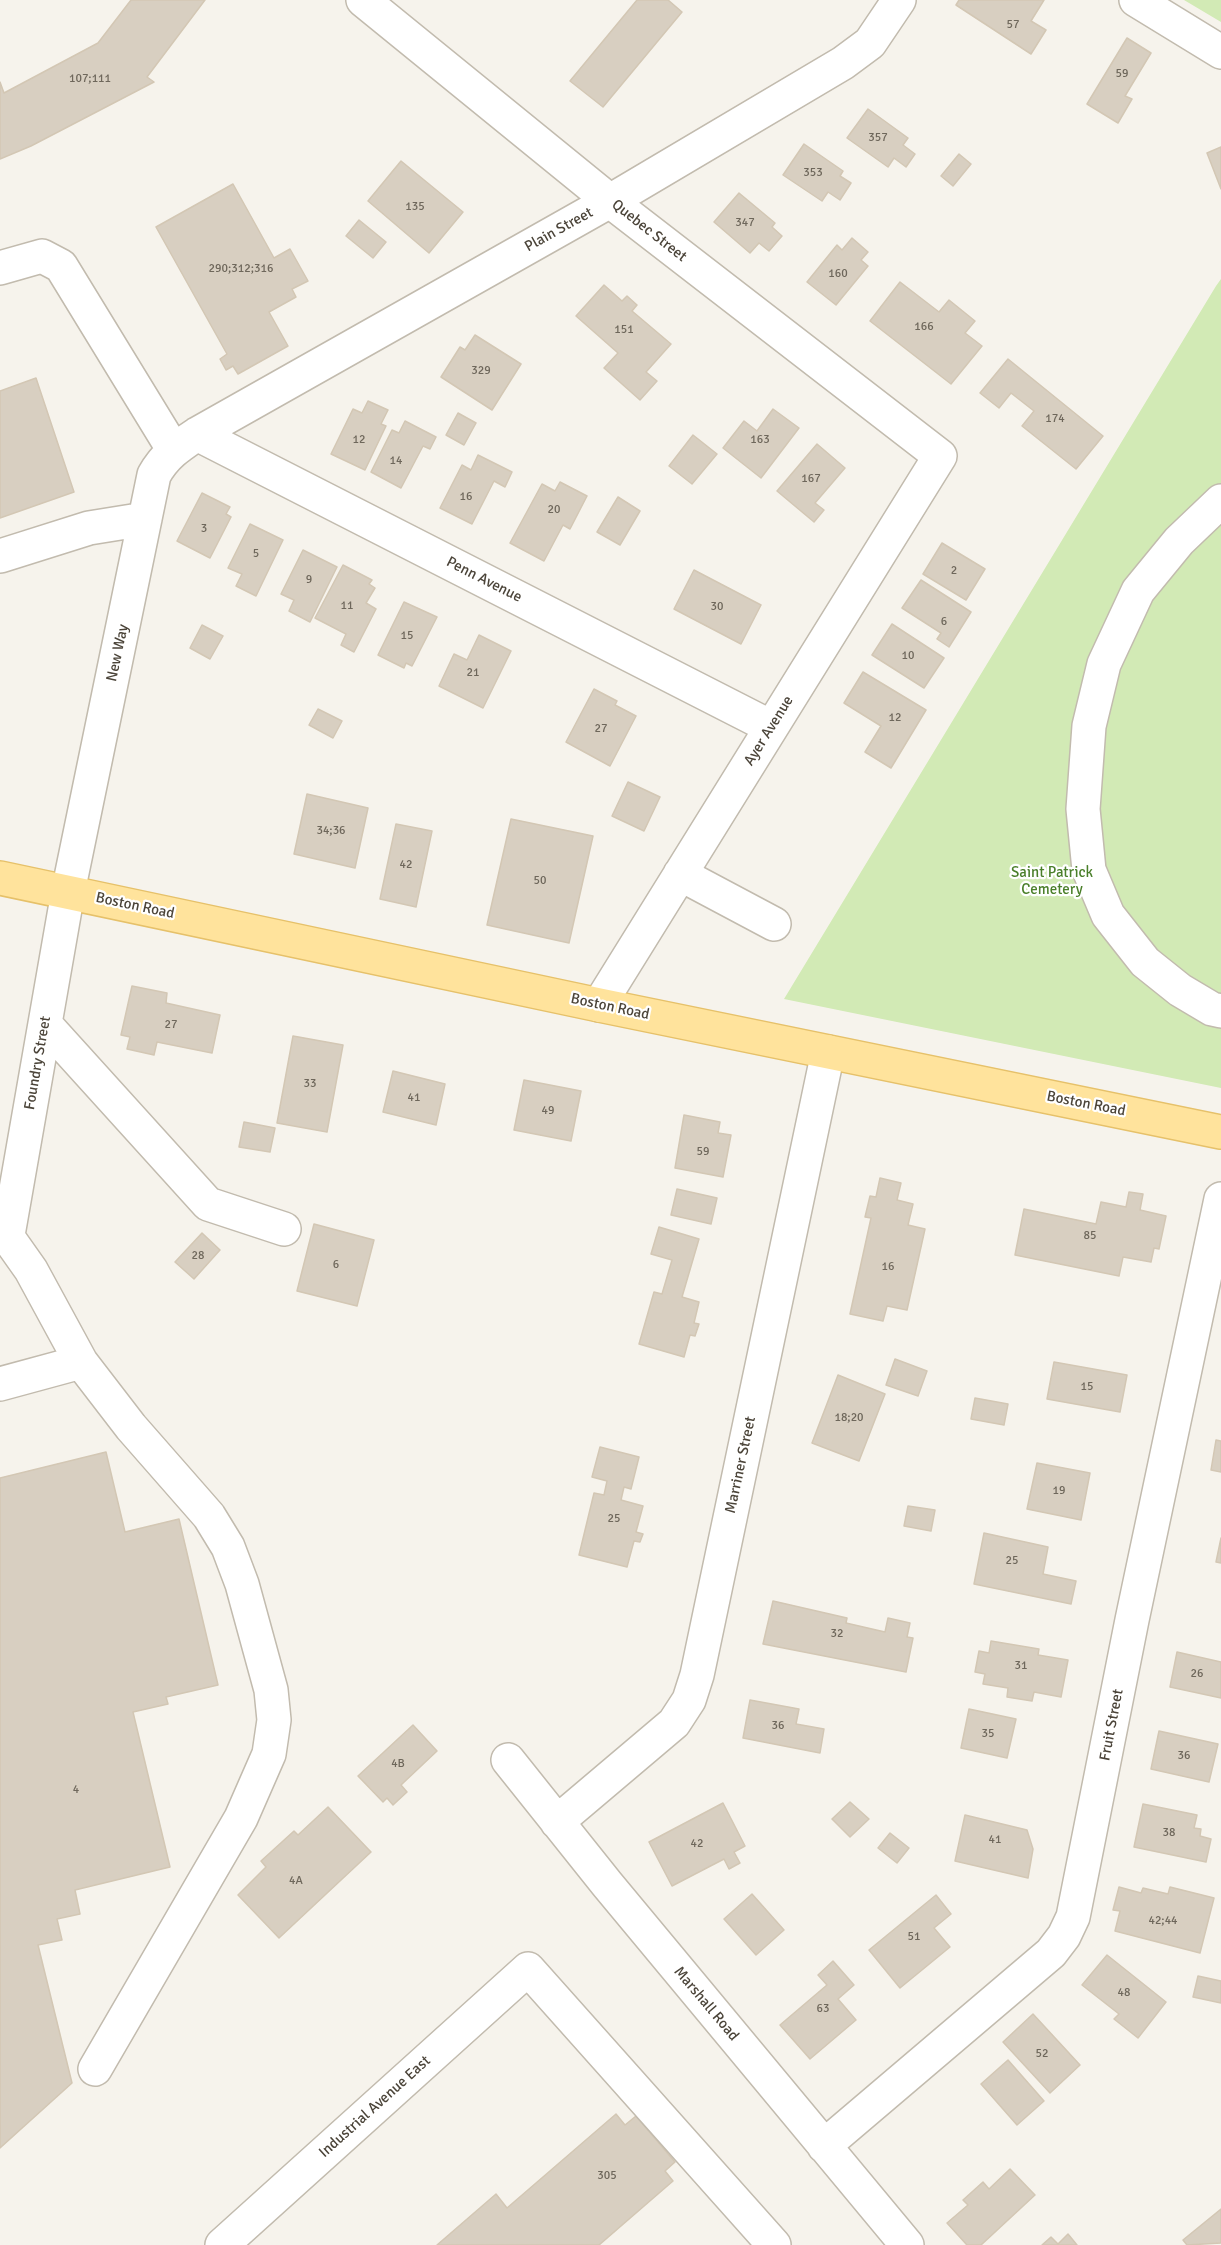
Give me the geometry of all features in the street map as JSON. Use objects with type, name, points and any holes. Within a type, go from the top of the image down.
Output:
[{"type":"main road","name":"Boston Road","points":[[0,878],[599,1005],[1221,1132]]},
{"type":"street","name":"Quebec Street","points":[[363,0],[610,201],[940,456]]},
{"type":"street","name":"Plain Street","points":[[185,441],[610,201],[843,63],[870,43],[899,0]]},
{"type":"street","points":[[1136,0],[1221,52]]},
{"type":"street","points":[[0,268],[42,256],[61,266],[185,441]]},
{"type":"street","name":"New Way","points":[[68,892],[154,476],[161,462],[185,441]]},
{"type":"street","name":"Penn Avenue","points":[[185,441],[771,727]]},
{"type":"street","name":"Ayer Avenue","points":[[599,1005],[940,456]]},
{"type":"street","points":[[1221,501],[1179,541],[1138,591],[1104,664],[1089,726],[1083,809],[1089,870],[1108,915],[1145,962],[1179,990],[1212,1009],[1221,1011]]},
{"type":"street","points":[[0,556],[89,528],[145,519]]},
{"type":"street","points":[[680,874],[774,924]]},
{"type":"street","name":"Foundry Street","points":[[4,1230],[45,1024],[68,892]]},
{"type":"street","points":[[45,1024],[208,1204],[284,1229]]},
{"type":"street","name":"Marriner Street","points":[[557,1822],[674,1723],[689,1700],[697,1675],[828,1052]]},
{"type":"street","name":"Fruit Street","points":[[824,2146],[1051,1953],[1064,1936],[1074,1917],[1130,1631],[1221,1199]]},
{"type":"street","points":[[4,1230],[31,1270],[81,1362],[131,1427],[209,1516],[228,1547],[242,1584],[271,1690],[273,1720],[269,1754],[242,1818],[95,2068]]},
{"type":"street","points":[[0,1384],[81,1362]]},
{"type":"street","name":"Marshall Road","points":[[508,1760],[907,2245]]},
{"type":"street","name":"Industrial Avenue East","points":[[222,2245],[528,1969],[774,2245]]},
{"type":"green space","points":[[1184,0],[1221,0],[1221,22]]},
{"type":"green space","name":"Saint Patrick Cemetery","points":[[1221,279],[1221,1088],[784,999],[1216,286]]},
{"type":"building","points":[[131,0],[205,0],[147,77],[154,82],[31,146],[0,159],[0,82],[4,93],[98,43]]},
{"type":"building","points":[[637,0],[668,0],[682,12],[603,107],[570,81]]},
{"type":"building","points":[[959,0],[1044,0],[1031,21],[1046,30],[1031,54],[956,5]]},
{"type":"building","points":[[1127,38],[1151,53],[1125,96],[1132,99],[1118,123],[1087,104]]},
{"type":"building","points":[[868,109],[908,138],[903,145],[915,154],[906,167],[894,158],[888,167],[847,138]]},
{"type":"building","points":[[804,144],[843,171],[840,176],[851,183],[840,200],[828,192],[822,201],[783,175]]},
{"type":"building","points":[[1221,147],[1221,189],[1207,153]]},
{"type":"building","points":[[959,154],[971,164],[953,186],[941,176]]},
{"type":"building","points":[[401,161],[463,212],[429,253],[368,201]]},
{"type":"building","points":[[233,184],[274,258],[290,249],[308,281],[292,289],[296,297],[269,312],[288,346],[238,374],[233,366],[226,370],[220,359],[227,354],[156,227]]},
{"type":"building","points":[[739,193],[775,223],[772,227],[782,236],[769,251],[759,243],[750,253],[714,222]]},
{"type":"building","points":[[359,220],[386,242],[373,258],[346,236]]},
{"type":"building","points":[[852,238],[868,252],[861,260],[868,266],[836,305],[807,282],[837,245],[842,250]]},
{"type":"building","points":[[900,282],[939,312],[949,300],[975,321],[965,333],[982,346],[951,384],[870,321]]},
{"type":"building","points":[[604,285],[622,301],[627,296],[637,305],[632,311],[671,344],[646,372],[657,381],[640,400],[604,368],[618,353],[576,316]]},
{"type":"building","points":[[475,335],[521,364],[492,410],[441,377],[460,347],[465,350]]},
{"type":"building","points":[[1008,359],[1103,436],[1076,469],[1022,426],[1034,411],[1011,393],[999,408],[980,393]]},
{"type":"building","points":[[36,378],[74,492],[0,518],[0,391]]},
{"type":"building","points":[[368,401],[388,410],[381,424],[386,426],[365,470],[331,454],[353,409],[362,413]]},
{"type":"building","points":[[773,409],[799,428],[761,478],[723,448],[744,421],[757,431]]},
{"type":"building","points":[[458,413],[476,423],[464,445],[446,435]]},
{"type":"building","points":[[405,421],[436,437],[430,449],[423,446],[401,488],[371,472],[392,430],[399,433]]},
{"type":"building","points":[[693,435],[717,454],[692,484],[669,466]]},
{"type":"building","points":[[817,444],[845,468],[815,503],[824,510],[814,522],[777,491]]},
{"type":"building","points":[[478,455],[512,472],[505,487],[494,481],[472,524],[440,508],[462,465],[471,470]]},
{"type":"building","points":[[560,482],[587,496],[570,529],[563,525],[544,561],[510,543],[542,484],[555,491]]},
{"type":"building","points":[[202,493],[230,507],[226,514],[231,517],[210,558],[177,541]]},
{"type":"building","points":[[618,497],[640,511],[620,545],[597,532]]},
{"type":"building","points":[[250,524],[283,540],[256,596],[236,586],[242,574],[228,568]]},
{"type":"building","points":[[942,543],[985,569],[966,600],[923,574]]},
{"type":"building","points":[[303,550],[337,567],[310,622],[289,611],[294,600],[281,594]]},
{"type":"building","points":[[343,565],[372,580],[369,584],[375,588],[366,603],[376,609],[354,652],[341,645],[346,634],[315,618]]},
{"type":"building","points":[[694,570],[761,605],[741,644],[674,609]]},
{"type":"building","points":[[921,580],[971,612],[949,647],[937,639],[941,633],[902,608]]},
{"type":"building","points":[[404,602],[437,617],[412,666],[406,663],[404,668],[378,655]]},
{"type":"building","points":[[892,624],[944,658],[924,688],[872,655]]},
{"type":"building","points":[[202,625],[223,636],[210,659],[190,648]]},
{"type":"building","points":[[479,635],[511,651],[483,708],[439,686],[454,654],[467,660]]},
{"type":"building","points":[[863,672],[926,710],[891,768],[865,752],[881,726],[844,703]]},
{"type":"building","points":[[594,689],[617,701],[615,705],[636,716],[610,766],[566,742]]},
{"type":"building","points":[[318,709],[342,721],[333,738],[309,725]]},
{"type":"building","points":[[628,782],[660,797],[644,831],[612,816]]},
{"type":"building","points":[[307,794],[368,808],[355,868],[294,854]]},
{"type":"building","points":[[511,819],[593,836],[569,943],[487,925]]},
{"type":"building","points":[[396,824],[432,831],[416,907],[380,899]]},
{"type":"building","points":[[132,986],[167,993],[166,1003],[220,1015],[212,1053],[157,1042],[154,1055],[127,1049],[130,1037],[121,1035]]},
{"type":"building","points":[[293,1036],[343,1045],[327,1132],[277,1123]]},
{"type":"building","points":[[393,1071],[445,1084],[436,1125],[383,1112]]},
{"type":"building","points":[[524,1080],[581,1091],[571,1141],[514,1130]]},
{"type":"building","points":[[684,1115],[720,1122],[718,1133],[731,1135],[723,1177],[675,1168]]},
{"type":"building","points":[[244,1122],[275,1128],[270,1152],[239,1147]]},
{"type":"building","points":[[880,1178],[901,1183],[897,1200],[913,1204],[908,1225],[925,1229],[907,1310],[887,1306],[883,1321],[850,1314],[871,1218],[865,1217],[870,1196],[876,1197]]},
{"type":"building","points":[[677,1189],[717,1198],[711,1224],[671,1215]]},
{"type":"building","points":[[1129,1192],[1143,1194],[1140,1210],[1166,1216],[1159,1249],[1154,1248],[1151,1262],[1123,1257],[1119,1276],[1015,1255],[1024,1209],[1096,1224],[1101,1202],[1126,1207]]},
{"type":"building","points":[[314,1224],[374,1240],[357,1306],[297,1291]]},
{"type":"building","points":[[659,1227],[699,1239],[682,1297],[699,1302],[694,1323],[699,1324],[695,1336],[690,1335],[684,1357],[639,1344],[654,1292],[662,1294],[672,1260],[651,1254]]},
{"type":"building","points":[[202,1233],[220,1250],[194,1279],[175,1262]]},
{"type":"building","points":[[895,1359],[927,1371],[918,1396],[886,1385]]},
{"type":"building","points":[[1054,1362],[1127,1375],[1120,1412],[1047,1399]]},
{"type":"building","points":[[838,1375],[885,1394],[859,1461],[812,1443]]},
{"type":"building","points":[[975,1398],[1008,1404],[1004,1425],[971,1419]]},
{"type":"building","points":[[1216,1440],[1221,1441],[1221,1472],[1211,1470]]},
{"type":"building","points":[[600,1447],[639,1457],[631,1489],[624,1487],[621,1500],[643,1506],[636,1532],[643,1534],[640,1542],[634,1541],[627,1567],[579,1555],[594,1493],[604,1495],[607,1481],[592,1477]]},
{"type":"building","points":[[106,1452],[125,1532],[179,1519],[218,1685],[166,1697],[168,1704],[133,1712],[170,1867],[75,1890],[80,1914],[57,1919],[62,1940],[38,1945],[72,2083],[0,2148],[0,1478]]},
{"type":"building","points":[[1037,1463],[1090,1473],[1081,1520],[1027,1509]]},
{"type":"building","points":[[908,1506],[935,1510],[931,1531],[904,1526]]},
{"type":"building","points":[[984,1533],[1048,1547],[1043,1574],[1076,1581],[1071,1604],[974,1584]]},
{"type":"building","points":[[1221,1538],[1221,1563],[1216,1562]]},
{"type":"building","points":[[773,1601],[847,1618],[846,1623],[885,1632],[888,1618],[910,1623],[907,1637],[913,1638],[906,1672],[763,1644]]},
{"type":"building","points":[[991,1641],[1039,1649],[1038,1655],[1068,1660],[1061,1697],[1034,1692],[1032,1701],[1007,1697],[1008,1688],[983,1684],[985,1674],[975,1672],[979,1651],[989,1653]]},
{"type":"building","points":[[1177,1652],[1221,1662],[1221,1698],[1170,1687]]},
{"type":"building","points":[[750,1700],[799,1709],[796,1724],[824,1729],[820,1753],[743,1738]]},
{"type":"building","points":[[969,1709],[1016,1719],[1007,1758],[961,1748]]},
{"type":"building","points":[[413,1725],[437,1751],[401,1785],[407,1792],[393,1805],[387,1798],[383,1802],[358,1776]]},
{"type":"building","points":[[1159,1731],[1218,1744],[1209,1782],[1151,1769]]},
{"type":"building","points":[[850,1802],[869,1819],[850,1837],[832,1819]]},
{"type":"building","points":[[723,1803],[745,1846],[734,1852],[740,1863],[729,1869],[724,1859],[672,1886],[649,1842]]},
{"type":"building","points":[[1143,1804],[1197,1815],[1194,1828],[1201,1829],[1200,1836],[1211,1839],[1206,1862],[1134,1847]]},
{"type":"building","points":[[328,1807],[371,1852],[279,1938],[238,1895],[266,1867],[261,1861],[294,1831],[298,1835]]},
{"type":"building","points":[[965,1815],[1027,1830],[1033,1849],[1028,1878],[955,1861]]},
{"type":"building","points":[[890,1833],[909,1848],[897,1863],[878,1848]]},
{"type":"building","points":[[1119,1887],[1141,1893],[1143,1888],[1168,1894],[1170,1887],[1214,1898],[1200,1953],[1115,1931],[1120,1911],[1113,1910]]},
{"type":"building","points":[[752,1894],[784,1930],[756,1955],[724,1919]]},
{"type":"building","points":[[936,1895],[951,1914],[934,1928],[950,1947],[900,1988],[869,1950]]},
{"type":"building","points":[[1107,1955],[1166,2002],[1138,2038],[1114,2019],[1119,2014],[1082,1985]]},
{"type":"building","points":[[833,1961],[854,1985],[838,1999],[856,2020],[810,2059],[780,2025],[827,1985],[818,1975]]},
{"type":"building","points":[[1198,1976],[1221,1981],[1221,2003],[1193,1997]]},
{"type":"building","points":[[1033,2014],[1080,2065],[1050,2093],[1003,2042]]},
{"type":"building","points":[[1008,2060],[1044,2101],[1017,2125],[981,2084]]},
{"type":"building","points":[[616,2114],[625,2125],[636,2116],[675,2162],[665,2171],[673,2181],[599,2245],[437,2245],[496,2194],[507,2208]]},
{"type":"building","points":[[1010,2169],[1035,2195],[981,2245],[967,2245],[947,2223],[968,2205],[963,2200],[983,2182],[989,2189]]},
{"type":"building","points":[[1221,2209],[1221,2243],[1187,2245],[1183,2240]]},
{"type":"building","points":[[1068,2234],[1077,2245],[1042,2245],[1051,2237],[1058,2244]]}]
